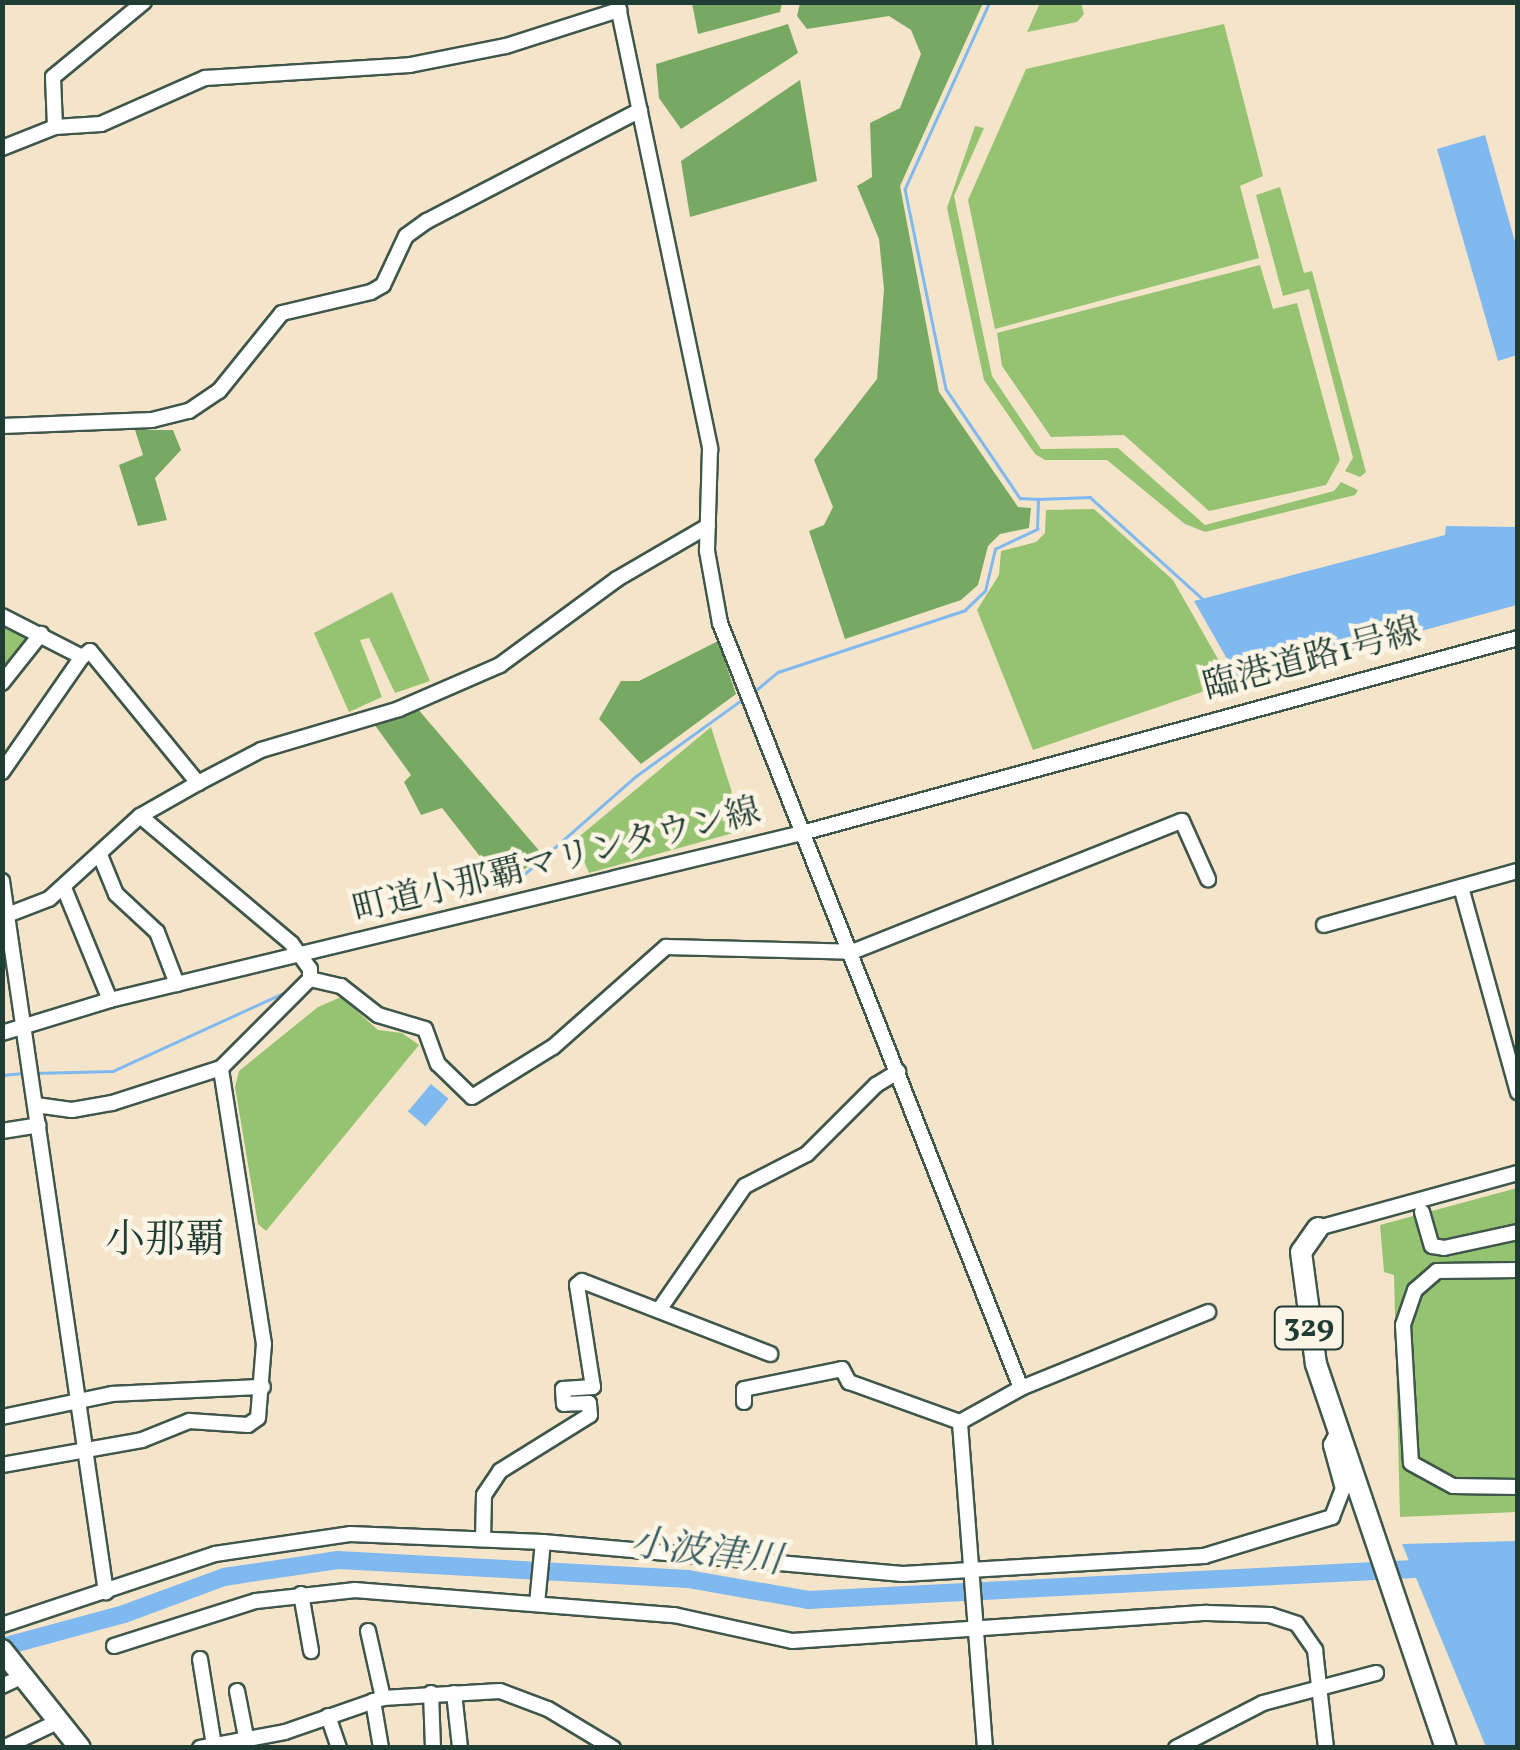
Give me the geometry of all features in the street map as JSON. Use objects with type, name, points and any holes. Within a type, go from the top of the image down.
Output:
[{"type":"highway","name":"329","points":[[1318,1228],[1301,1252],[1316,1364],[1398,1594],[1446,1748]]},
{"type":"highway","points":[[2,1650],[80,1748]]},
{"type":"street","points":[[54,127],[53,77],[144,2]]},
{"type":"street","points":[[2,148],[54,127],[101,124],[206,78],[410,65],[506,46],[618,6],[707,432],[708,573],[745,696],[852,952],[1021,1388]]},
{"type":"street","points":[[2,426],[152,420],[189,411],[219,390],[282,313],[371,292],[382,284],[406,236],[640,110]]},
{"type":"street","points":[[6,918],[64,888],[140,816],[261,750],[399,709],[500,665],[617,579],[708,526]]},
{"type":"street","points":[[2,616],[82,657]]},
{"type":"street","points":[[2,683],[41,634]]},
{"type":"street","name":"臨港道路1号線","points":[[1124,743],[1518,638]]},
{"type":"street","points":[[2,772],[90,651],[120,680],[198,784]]},
{"type":"street","name":"町道小那覇マリンタウン線","points":[[2,1033],[110,1000],[802,832],[1124,743]]},
{"type":"street","points":[[140,816],[301,955],[310,979]]},
{"type":"street","points":[[310,979],[341,986],[378,1016],[425,1030],[438,1064],[472,1097],[553,1047],[666,947],[852,952],[1182,821],[1208,879]]},
{"type":"street","points":[[100,855],[116,894],[157,932],[177,984]]},
{"type":"street","points":[[1324,925],[1518,871]]},
{"type":"street","points":[[2,881],[7,946],[25,1026],[106,1592]]},
{"type":"street","points":[[1461,887],[1518,1092]]},
{"type":"street","points":[[64,888],[110,1000]]},
{"type":"street","points":[[36,1104],[72,1110],[112,1103],[222,1068],[310,979]]},
{"type":"street","points":[[2,1465],[142,1440],[189,1421],[248,1426],[263,1408],[261,1316],[222,1068]]},
{"type":"street","points":[[659,1310],[745,1186],[807,1154],[876,1084],[898,1072]]},
{"type":"street","points":[[2,1131],[39,1125]]},
{"type":"street","points":[[1318,1228],[1518,1174]]},
{"type":"street","points":[[1422,1212],[1432,1246],[1444,1248],[1518,1232]]},
{"type":"street","points":[[1444,1248],[1445,1269]]},
{"type":"street","points":[[1518,1270],[1445,1269],[1422,1282],[1403,1316],[1411,1464],[1453,1486],[1518,1487]]},
{"type":"street","points":[[484,1538],[484,1496],[500,1470],[590,1414],[589,1403],[564,1404],[563,1389],[593,1387],[577,1285],[582,1281],[770,1354]]},
{"type":"street","points":[[744,1402],[744,1389],[842,1369],[848,1382],[960,1422],[1021,1388],[1208,1312]]},
{"type":"street","points":[[2,1417],[78,1399],[263,1388]]},
{"type":"street","points":[[960,1422],[975,1576],[985,1748]]},
{"type":"street","points":[[2,1626],[188,1562],[274,1542],[350,1534],[484,1538],[542,1547],[883,1573],[975,1576],[1204,1556],[1325,1521],[1342,1504],[1330,1445],[1338,1431]]},
{"type":"street","points":[[538,1601],[542,1547]]},
{"type":"street","points":[[114,1646],[208,1613],[301,1594],[398,1591],[674,1615],[776,1640],[978,1622],[1207,1612],[1285,1617],[1315,1650],[1326,1748]]},
{"type":"street","points":[[301,1594],[311,1651]]},
{"type":"street","points":[[368,1631],[381,1748]]},
{"type":"street","points":[[200,1659],[207,1746],[247,1743],[378,1700],[431,1693],[514,1692],[613,1748]]},
{"type":"street","points":[[2,1686],[21,1673]]},
{"type":"street","points":[[1176,1748],[1263,1703],[1376,1673]]},
{"type":"street","points":[[237,1692],[247,1743]]},
{"type":"street","points":[[454,1692],[460,1747]]},
{"type":"street","points":[[431,1693],[434,1748]]},
{"type":"street","points":[[328,1716],[340,1748]]},
{"type":"street","points":[[3,1748],[59,1721]]},
{"type":"green space","points":[[692,2],[782,3],[780,12],[698,34]]},
{"type":"green space","points":[[800,3],[983,3],[900,186],[939,392],[1018,507],[1031,508],[1029,528],[1000,534],[988,546],[978,585],[961,600],[845,639],[809,531],[824,525],[833,507],[814,460],[877,379],[884,289],[879,239],[857,186],[872,177],[870,123],[900,108],[921,54],[911,30],[889,16],[807,29],[797,16]]},
{"type":"green space","points":[[1040,3],[1081,3],[1084,14],[1077,22],[1027,32]]},
{"type":"green space","points":[[788,24],[798,53],[681,129],[659,98],[656,64]]},
{"type":"green space","points":[[1224,24],[1263,176],[1240,186],[1259,258],[995,329],[968,200],[1026,69]]},
{"type":"green space","points":[[800,80],[817,181],[690,217],[681,161]]},
{"type":"green space","points":[[975,126],[984,128],[954,196],[992,376],[1041,449],[1118,448],[1205,525],[1334,491],[1341,482],[1358,490],[1355,495],[1205,532],[1185,524],[1107,460],[1045,460],[1035,454],[984,380],[947,208]]},
{"type":"green space","points":[[1280,187],[1304,273],[1312,271],[1366,472],[1360,477],[1345,471],[1353,458],[1309,289],[1283,296],[1256,195]]},
{"type":"green space","points":[[1260,265],[1273,309],[1297,303],[1340,460],[1326,485],[1209,511],[1124,435],[1051,437],[1002,366],[997,333]]},
{"type":"green space","points":[[135,430],[173,430],[181,450],[155,478],[167,520],[138,526],[119,465],[143,455]]},
{"type":"green space","points":[[1094,509],[1173,580],[1231,682],[1033,750],[977,610],[999,575],[1001,551],[1036,542],[1045,533],[1046,510]]},
{"type":"green space","points":[[392,592],[430,681],[395,693],[369,638],[360,640],[382,697],[349,712],[314,633]]},
{"type":"green space","points":[[3,620],[37,635],[3,679]]},
{"type":"green space","points":[[718,641],[736,694],[641,764],[599,719],[621,681],[639,681]]},
{"type":"green space","points":[[417,708],[542,854],[504,887],[496,890],[497,878],[442,808],[421,815],[404,782],[411,775],[374,724]]},
{"type":"green space","points":[[711,727],[744,830],[589,873],[575,840]]},
{"type":"green space","points":[[341,997],[378,1030],[402,1033],[419,1045],[266,1231],[258,1224],[235,1087],[239,1071],[318,1007]]},
{"type":"green space","points":[[1517,1188],[1517,1512],[1400,1517],[1394,1275],[1384,1272],[1380,1225]]},
{"type":"water","points":[[1485,135],[1517,249],[1517,355],[1498,361],[1437,149]]},
{"type":"water","points":[[1446,526],[1517,527],[1517,605],[1239,680],[1194,601],[1445,535]]},
{"type":"water","points":[[431,1084],[449,1099],[425,1126],[408,1112]]},
{"type":"water","points":[[1517,1541],[1517,1747],[1486,1747],[1402,1544]]},
{"type":"waterway","points":[[990,2],[905,189],[946,389],[1020,498],[1038,499]]},
{"type":"waterway","points":[[755,691],[778,672],[965,610],[985,591],[995,549],[1037,529],[1038,499],[1090,497],[1204,600]]},
{"type":"waterway","points":[[512,885],[636,776],[744,698]]},
{"type":"waterway","points":[[34,1073],[113,1071],[288,991]]},
{"type":"waterway","points":[[2,1075],[26,1073]]},
{"type":"waterway","name":"小波津川","points":[[2,1647],[124,1614],[224,1577],[338,1560],[688,1579],[808,1600],[1414,1569]]},
{"type":"district","name":"小那覇","points":[[165,1242]]}]
